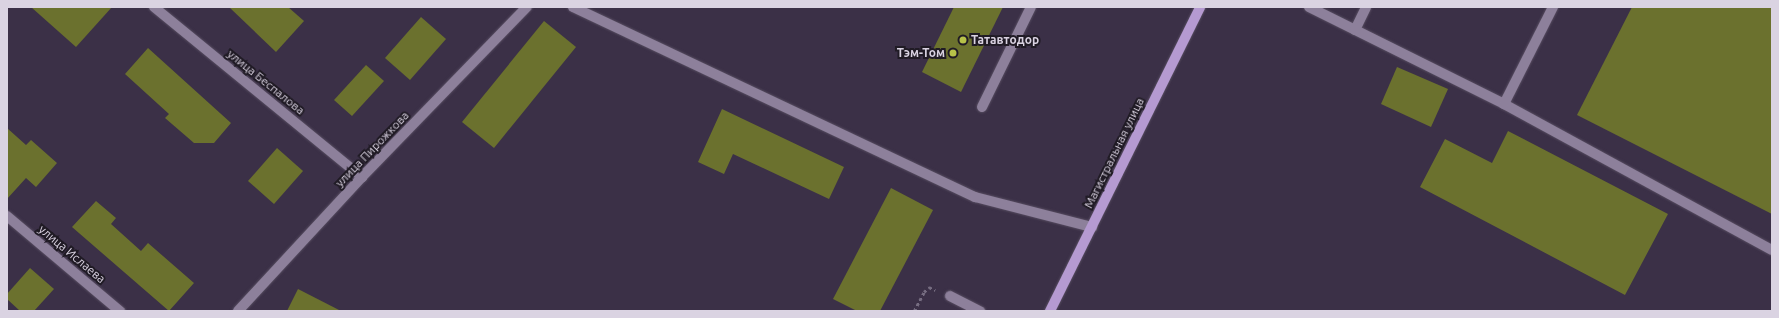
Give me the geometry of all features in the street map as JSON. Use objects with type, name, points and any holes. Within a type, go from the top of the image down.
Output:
[{"type":"main road","name":"Магистральная улица","points":[[1050,311],[1200,7]]},
{"type":"street","name":"улица Беспалова","points":[[154,7],[362,176]]},
{"type":"street","name":"улица Пирожкова","points":[[238,311],[362,176],[527,7]]},
{"type":"street","points":[[573,7],[975,197],[1092,227]]},
{"type":"street","points":[[982,108],[1031,7]]},
{"type":"street","points":[[1309,7],[1504,104],[1772,250]]},
{"type":"street","points":[[1355,30],[1366,7]]},
{"type":"street","points":[[1504,104],[1553,7]]},
{"type":"street","name":"улица Ислаева","points":[[7,216],[120,311]]},
{"type":"street","points":[[950,296],[980,311]]},
{"type":"path","points":[[914,311],[929,287],[950,296]]},
{"type":"building","points":[[31,7],[112,7],[76,47]]},
{"type":"building","points":[[229,7],[288,7],[304,21],[276,52]]},
{"type":"building","name":"Татавтодор","points":[[954,7],[1003,7],[961,92],[922,72]]},
{"type":"building","points":[[1632,7],[1772,7],[1772,214],[1577,115]]},
{"type":"building","points":[[421,17],[446,39],[410,80],[385,58]]},
{"type":"building","points":[[544,21],[576,47],[494,148],[462,122]]},
{"type":"building","points":[[148,48],[231,123],[214,143],[194,143],[165,118],[169,114],[125,74]]},
{"type":"building","points":[[366,65],[384,81],[352,116],[334,100]]},
{"type":"building","points":[[1397,67],[1448,89],[1431,127],[1381,104]]},
{"type":"building","points":[[722,109],[844,167],[829,199],[733,154],[724,174],[698,162]]},
{"type":"building","points":[[7,128],[26,145],[31,140],[57,163],[36,187],[26,178],[7,199]]},
{"type":"building","points":[[1508,131],[1668,214],[1625,295],[1420,187],[1445,139],[1492,163]]},
{"type":"building","points":[[277,148],[303,171],[274,204],[248,181]]},
{"type":"building","points":[[891,188],[933,210],[880,311],[857,311],[833,299]]},
{"type":"building","points":[[96,201],[116,218],[111,224],[141,251],[148,243],[194,283],[169,311],[72,227]]},
{"type":"building","points":[[30,268],[54,289],[34,311],[20,311],[7,299],[7,294]]},
{"type":"building","points":[[298,289],[341,311],[287,311]]},
{"type":"place","name":"Татавтодор","points":[[963,40]]},
{"type":"place","name":"Тэм-Том","points":[[953,53]]}]
